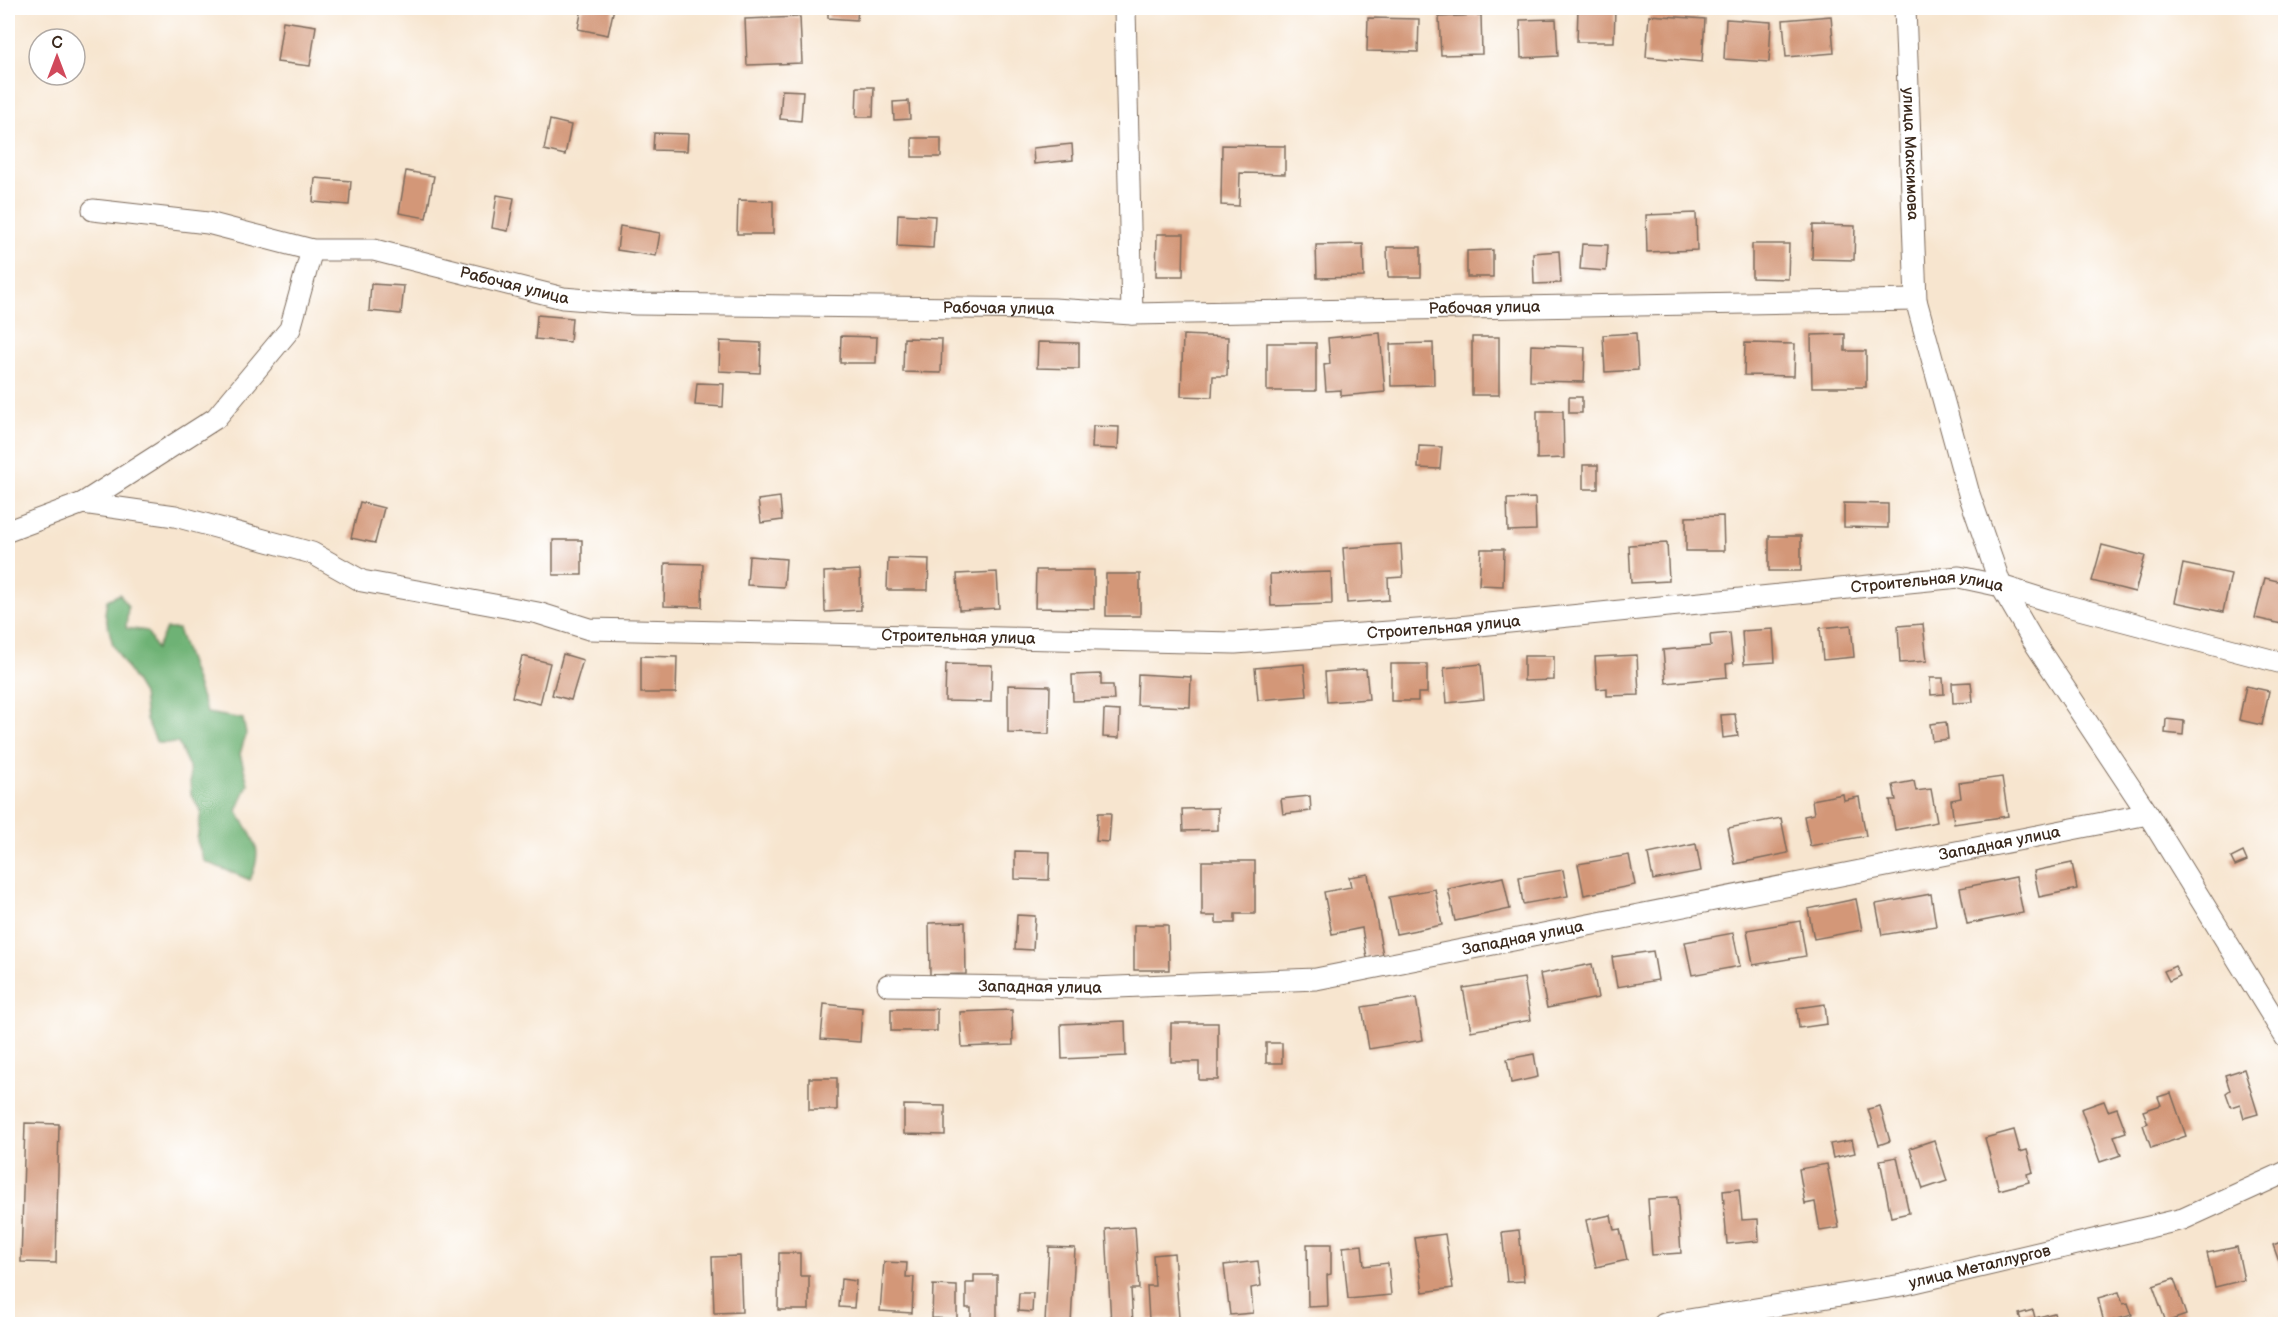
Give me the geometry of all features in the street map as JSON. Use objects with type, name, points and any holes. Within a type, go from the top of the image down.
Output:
[{"type":"street","points":[[1125,8],[1132,314]]},
{"type":"street","name":"улица Максимова","points":[[1905,8],[1916,300],[1969,494],[2001,586],[2032,639],[2148,814],[2286,1038]]},
{"type":"street","name":"Рабочая улица","points":[[93,210],[208,223],[312,250],[374,250],[573,299],[636,304],[1054,309],[1132,314],[1916,300]]},
{"type":"street","points":[[8,531],[83,503],[216,418],[290,329],[312,250]]},
{"type":"street","name":"Строительная улица","points":[[83,503],[174,516],[312,553],[362,581],[538,613],[589,629],[1236,644],[1459,627],[1959,577],[2001,586],[2070,607],[2286,664]]},
{"type":"street","name":"Западная улица","points":[[888,985],[1092,988],[1316,979],[2148,814]]},
{"type":"street","name":"улица Металлургов","points":[[1664,1324],[1902,1285],[2183,1219],[2286,1172]]},
{"type":"green space","points":[[120,594],[128,607],[126,628],[147,631],[156,649],[166,629],[178,629],[207,713],[243,719],[246,734],[240,754],[248,784],[237,811],[252,836],[257,851],[257,859],[250,880],[204,861],[197,841],[201,811],[191,795],[189,767],[178,743],[157,743],[146,719],[143,694],[113,645],[105,614],[107,600]]},
{"type":"building","points":[[412,8],[449,8],[449,13],[412,11]]},
{"type":"building","points":[[582,8],[614,8],[608,35],[578,29]]},
{"type":"building","points":[[828,8],[858,8],[857,20],[828,18]]},
{"type":"building","points":[[1578,8],[1615,8],[1614,42],[1577,42]]},
{"type":"building","points":[[1481,15],[1482,54],[1441,55],[1439,17]]},
{"type":"building","points":[[1649,15],[1705,19],[1702,62],[1646,57]]},
{"type":"building","points":[[1831,16],[1834,53],[1786,57],[1783,20]]},
{"type":"building","points":[[800,17],[802,63],[747,65],[745,19]]},
{"type":"building","points":[[1368,18],[1419,19],[1418,52],[1367,51]]},
{"type":"building","points":[[1556,19],[1558,56],[1521,58],[1520,20]]},
{"type":"building","points":[[1726,19],[1771,22],[1769,62],[1724,59]]},
{"type":"building","points":[[283,21],[316,26],[310,66],[277,62]]},
{"type":"building","points":[[857,87],[874,87],[873,117],[856,117]]},
{"type":"building","points":[[782,90],[803,91],[801,121],[780,119]]},
{"type":"building","points":[[909,101],[910,119],[894,120],[893,102]]},
{"type":"building","points":[[550,120],[571,125],[565,155],[544,150]]},
{"type":"building","points":[[654,133],[688,134],[687,151],[653,150]]},
{"type":"building","points":[[912,138],[941,138],[941,157],[912,157]]},
{"type":"building","points":[[1072,144],[1073,160],[1034,164],[1033,148]]},
{"type":"building","points":[[1222,145],[1285,146],[1285,174],[1240,173],[1239,206],[1221,205]]},
{"type":"building","points":[[406,171],[434,176],[426,218],[399,213]]},
{"type":"building","points":[[315,178],[351,181],[349,205],[313,202]]},
{"type":"building","points":[[497,195],[514,198],[508,231],[492,228]]},
{"type":"building","points":[[738,200],[773,201],[773,234],[737,234]]},
{"type":"building","points":[[1696,213],[1697,250],[1647,252],[1646,215]]},
{"type":"building","points":[[898,214],[935,216],[933,248],[897,246]]},
{"type":"building","points":[[1813,225],[1855,226],[1854,260],[1812,259]]},
{"type":"building","points":[[620,226],[660,233],[656,256],[617,250]]},
{"type":"building","points":[[1157,234],[1184,234],[1183,276],[1156,276]]},
{"type":"building","points":[[1363,244],[1364,277],[1317,278],[1316,245]]},
{"type":"building","points":[[1582,244],[1608,245],[1606,271],[1580,269]]},
{"type":"building","points":[[1752,244],[1789,244],[1788,279],[1752,278]]},
{"type":"building","points":[[1387,247],[1421,247],[1421,277],[1388,277]]},
{"type":"building","points":[[1493,250],[1493,277],[1467,277],[1467,251]]},
{"type":"building","points":[[1559,251],[1561,283],[1534,284],[1533,253]]},
{"type":"building","points":[[371,284],[404,286],[401,314],[369,311]]},
{"type":"building","points":[[537,315],[572,318],[570,342],[535,339]]},
{"type":"building","points":[[1380,333],[1385,392],[1341,396],[1341,390],[1326,391],[1324,365],[1330,364],[1328,338]]},
{"type":"building","points":[[1636,333],[1638,370],[1605,372],[1603,335]]},
{"type":"building","points":[[1845,334],[1845,351],[1866,351],[1866,387],[1812,387],[1811,335]]},
{"type":"building","points":[[1183,335],[1228,337],[1227,376],[1213,376],[1212,397],[1181,396]]},
{"type":"building","points":[[841,336],[877,337],[876,363],[840,363]]},
{"type":"building","points":[[1472,337],[1499,337],[1499,395],[1472,395]]},
{"type":"building","points":[[904,338],[942,339],[941,373],[903,372]]},
{"type":"building","points":[[720,341],[761,343],[760,373],[719,371]]},
{"type":"building","points":[[1038,342],[1079,343],[1079,369],[1037,368]]},
{"type":"building","points":[[1267,343],[1316,343],[1316,391],[1267,391]]},
{"type":"building","points":[[1433,343],[1434,385],[1391,386],[1390,344]]},
{"type":"building","points":[[1745,343],[1795,344],[1794,376],[1744,375]]},
{"type":"building","points":[[1531,345],[1585,347],[1584,382],[1530,381]]},
{"type":"building","points":[[697,383],[724,384],[723,407],[695,405]]},
{"type":"building","points":[[1569,397],[1582,397],[1582,413],[1569,413]]},
{"type":"building","points":[[1537,411],[1563,411],[1564,458],[1537,459]]},
{"type":"building","points":[[1093,426],[1119,427],[1118,449],[1092,448]]},
{"type":"building","points":[[1419,446],[1442,447],[1440,469],[1418,468]]},
{"type":"building","points":[[1583,465],[1598,465],[1598,489],[1583,489]]},
{"type":"building","points":[[780,497],[782,520],[761,523],[758,500]]},
{"type":"building","points":[[1535,498],[1536,530],[1508,531],[1507,499]]},
{"type":"building","points":[[360,502],[384,508],[375,543],[351,538]]},
{"type":"building","points":[[1844,503],[1888,504],[1888,528],[1844,527]]},
{"type":"building","points":[[1723,516],[1724,551],[1686,551],[1686,517]]},
{"type":"building","points":[[1769,536],[1801,536],[1801,571],[1769,571]]},
{"type":"building","points":[[553,540],[582,540],[582,575],[553,575]]},
{"type":"building","points":[[1667,543],[1669,581],[1631,583],[1629,545]]},
{"type":"building","points":[[1401,544],[1403,577],[1388,578],[1389,600],[1347,603],[1343,548]]},
{"type":"building","points":[[2102,545],[2145,556],[2135,592],[2092,581]]},
{"type":"building","points":[[1481,549],[1504,549],[1503,586],[1479,585]]},
{"type":"building","points":[[749,556],[786,559],[784,587],[747,585]]},
{"type":"building","points":[[888,558],[929,559],[928,590],[887,590]]},
{"type":"building","points":[[665,563],[703,564],[702,607],[664,606]]},
{"type":"building","points":[[2183,564],[2231,574],[2223,612],[2175,602]]},
{"type":"building","points":[[860,570],[861,610],[825,612],[824,572]]},
{"type":"building","points":[[1036,570],[1094,570],[1094,609],[1035,608]]},
{"type":"building","points":[[997,572],[999,608],[959,610],[957,574]]},
{"type":"building","points":[[1331,572],[1332,604],[1271,606],[1270,574]]},
{"type":"building","points":[[1106,574],[1140,574],[1140,616],[1106,616]]},
{"type":"building","points":[[2265,578],[2286,583],[2286,625],[2255,618]]},
{"type":"building","points":[[1923,624],[1927,661],[1900,663],[1898,626]]},
{"type":"building","points":[[1851,625],[1854,657],[1823,660],[1820,628]]},
{"type":"building","points":[[1773,629],[1775,662],[1744,664],[1742,631]]},
{"type":"building","points":[[1730,633],[1733,663],[1726,664],[1727,677],[1666,683],[1663,650],[1711,646],[1710,635]]},
{"type":"building","points":[[563,654],[583,660],[571,700],[552,695]]},
{"type":"building","points":[[1637,655],[1639,695],[1607,696],[1607,688],[1597,689],[1595,657]]},
{"type":"building","points":[[522,656],[550,663],[540,704],[512,697]]},
{"type":"building","points":[[641,656],[677,657],[676,693],[641,693]]},
{"type":"building","points":[[1524,656],[1554,656],[1554,680],[1524,681]]},
{"type":"building","points":[[946,664],[992,665],[991,702],[945,701]]},
{"type":"building","points":[[1304,664],[1307,696],[1258,700],[1255,668]]},
{"type":"building","points":[[1391,664],[1427,664],[1427,693],[1418,693],[1418,701],[1391,701]]},
{"type":"building","points":[[1481,664],[1484,699],[1447,703],[1444,668]]},
{"type":"building","points":[[1366,669],[1369,699],[1327,702],[1325,672]]},
{"type":"building","points":[[1101,674],[1101,685],[1113,685],[1114,700],[1073,701],[1072,675]]},
{"type":"building","points":[[1138,674],[1191,677],[1190,707],[1137,705]]},
{"type":"building","points":[[1930,678],[1943,678],[1944,694],[1931,695]]},
{"type":"building","points":[[1971,682],[1973,702],[1953,703],[1952,683]]},
{"type":"building","points":[[1008,685],[1050,686],[1049,734],[1008,733]]},
{"type":"building","points":[[2246,686],[2269,691],[2262,725],[2239,720]]},
{"type":"building","points":[[1104,710],[1120,711],[1119,738],[1103,737]]},
{"type":"building","points":[[1735,714],[1738,736],[1723,738],[1721,715]]},
{"type":"building","points":[[2166,719],[2184,721],[2183,735],[2165,733]]},
{"type":"building","points":[[1946,722],[1948,739],[1932,741],[1930,724]]},
{"type":"building","points":[[2002,777],[2008,816],[1954,824],[1951,800],[1961,798],[1959,783]]},
{"type":"building","points":[[1914,781],[1916,791],[1931,789],[1937,822],[1895,830],[1890,800],[1896,800],[1893,785]]},
{"type":"building","points":[[1843,794],[1844,800],[1859,797],[1866,836],[1810,846],[1804,816],[1814,814],[1812,800]]},
{"type":"building","points":[[1310,796],[1311,811],[1283,814],[1281,799]]},
{"type":"building","points":[[1218,808],[1218,830],[1183,831],[1182,809]]},
{"type":"building","points":[[1098,813],[1111,813],[1109,842],[1096,841]]},
{"type":"building","points":[[1781,818],[1788,853],[1735,864],[1728,828]]},
{"type":"building","points":[[1696,844],[1701,871],[1653,880],[1648,854]]},
{"type":"building","points":[[1015,851],[1050,852],[1049,880],[1015,879]]},
{"type":"building","points":[[2243,852],[2247,861],[2235,866],[2231,858]]},
{"type":"building","points":[[1629,855],[1635,885],[1584,895],[1578,864]]},
{"type":"building","points":[[1202,861],[1255,861],[1255,914],[1235,914],[1235,923],[1216,923],[1216,916],[1202,916]]},
{"type":"building","points":[[2072,863],[2077,889],[2039,897],[2034,871]]},
{"type":"building","points":[[1563,870],[1568,896],[1523,904],[1519,877]]},
{"type":"building","points":[[1368,874],[1383,955],[1367,958],[1362,928],[1332,934],[1324,892],[1351,887],[1349,877]]},
{"type":"building","points":[[1503,877],[1510,909],[1455,921],[1448,889]]},
{"type":"building","points":[[2016,877],[2023,913],[1967,924],[1960,888]]},
{"type":"building","points":[[1435,889],[1442,925],[1396,934],[1389,897]]},
{"type":"building","points":[[1931,894],[1936,926],[1882,935],[1876,904]]},
{"type":"building","points":[[1856,899],[1862,930],[1814,939],[1808,909]]},
{"type":"building","points":[[1017,915],[1035,916],[1033,950],[1015,949]]},
{"type":"building","points":[[1800,921],[1806,956],[1753,965],[1747,930]]},
{"type":"building","points":[[965,922],[966,974],[930,975],[929,923]]},
{"type":"building","points":[[1134,925],[1168,925],[1169,970],[1134,970]]},
{"type":"building","points":[[1733,933],[1740,966],[1692,975],[1685,942]]},
{"type":"building","points":[[1653,951],[1658,980],[1617,987],[1612,957]]},
{"type":"building","points":[[1592,964],[1598,998],[1547,1008],[1540,974]]},
{"type":"building","points":[[2175,966],[2180,976],[2169,981],[2164,971]]},
{"type":"building","points":[[1524,978],[1531,1020],[1471,1031],[1463,988]]},
{"type":"building","points":[[1416,998],[1423,1040],[1369,1049],[1362,1007]]},
{"type":"building","points":[[824,1004],[862,1008],[860,1042],[821,1039]]},
{"type":"building","points":[[1825,1004],[1827,1024],[1799,1028],[1797,1008]]},
{"type":"building","points":[[891,1009],[937,1009],[937,1031],[891,1031]]},
{"type":"building","points":[[1012,1010],[1013,1045],[962,1047],[960,1012]]},
{"type":"building","points":[[1125,1021],[1126,1056],[1062,1059],[1061,1024]]},
{"type":"building","points":[[1171,1023],[1218,1023],[1218,1080],[1199,1080],[1199,1062],[1171,1062]]},
{"type":"building","points":[[1266,1043],[1282,1043],[1282,1063],[1266,1063]]},
{"type":"building","points":[[1534,1054],[1538,1077],[1511,1083],[1507,1059]]},
{"type":"building","points":[[2244,1069],[2258,1114],[2244,1118],[2240,1104],[2231,1107],[2226,1093],[2230,1090],[2225,1075]]},
{"type":"building","points":[[809,1078],[837,1078],[837,1110],[809,1110]]},
{"type":"building","points":[[2171,1093],[2186,1136],[2151,1148],[2143,1125],[2148,1123],[2143,1111],[2161,1105],[2158,1097]]},
{"type":"building","points":[[2104,1101],[2108,1111],[2117,1108],[2126,1132],[2114,1136],[2121,1155],[2100,1162],[2081,1109]]},
{"type":"building","points":[[904,1105],[945,1106],[945,1135],[904,1134]]},
{"type":"building","points":[[1880,1106],[1890,1141],[1879,1145],[1868,1109]]},
{"type":"building","points":[[25,1123],[59,1124],[56,1263],[21,1262]]},
{"type":"building","points":[[2014,1130],[2020,1152],[2027,1150],[2033,1172],[2027,1174],[2029,1182],[1999,1190],[1985,1138]]},
{"type":"building","points":[[1852,1140],[1855,1153],[1833,1158],[1830,1144]]},
{"type":"building","points":[[1934,1140],[1947,1181],[1923,1189],[1910,1148]]},
{"type":"building","points":[[1897,1157],[1909,1213],[1891,1217],[1880,1160]]},
{"type":"building","points":[[1827,1164],[1839,1228],[1820,1231],[1815,1202],[1805,1204],[1799,1169]]},
{"type":"building","points":[[1739,1189],[1742,1220],[1758,1219],[1759,1241],[1727,1244],[1723,1191]]},
{"type":"building","points":[[1677,1197],[1681,1253],[1652,1255],[1648,1199]]},
{"type":"building","points":[[1611,1215],[1614,1230],[1620,1229],[1627,1260],[1596,1267],[1586,1220]]},
{"type":"building","points":[[1135,1227],[1139,1289],[1131,1289],[1133,1324],[1111,1324],[1106,1229]]},
{"type":"building","points":[[1519,1230],[1524,1281],[1507,1282],[1502,1232]]},
{"type":"building","points":[[1445,1234],[1453,1288],[1423,1292],[1415,1238]]},
{"type":"building","points":[[2286,1240],[2286,1278],[2285,1278],[2273,1245]]},
{"type":"building","points":[[1307,1244],[1331,1244],[1331,1274],[1327,1275],[1328,1306],[1308,1307]]},
{"type":"building","points":[[1362,1245],[1364,1266],[1388,1263],[1391,1295],[1348,1299],[1343,1247]]},
{"type":"building","points":[[1049,1247],[1075,1248],[1071,1324],[1045,1323]]},
{"type":"building","points":[[2237,1247],[2244,1280],[2215,1287],[2207,1253]]},
{"type":"building","points":[[779,1253],[800,1253],[800,1276],[809,1276],[809,1310],[778,1310]]},
{"type":"building","points":[[1174,1253],[1179,1318],[1149,1320],[1147,1286],[1155,1286],[1153,1255]]},
{"type":"building","points":[[740,1256],[742,1312],[714,1313],[712,1257]]},
{"type":"building","points":[[1258,1261],[1261,1286],[1251,1288],[1253,1313],[1230,1315],[1224,1265]]},
{"type":"building","points":[[884,1262],[907,1263],[906,1277],[914,1277],[912,1313],[880,1311]]},
{"type":"building","points":[[974,1275],[997,1275],[997,1323],[971,1323],[971,1308],[966,1308],[966,1283],[974,1283]]},
{"type":"building","points":[[841,1279],[856,1281],[854,1308],[839,1307]]},
{"type":"building","points":[[2174,1279],[2186,1315],[2166,1322],[2153,1286]]},
{"type":"building","points":[[933,1285],[957,1286],[957,1319],[932,1318]]},
{"type":"building","points":[[2119,1292],[2123,1304],[2128,1303],[2132,1315],[2104,1323],[2098,1298]]},
{"type":"building","points":[[1019,1293],[1033,1293],[1032,1312],[1018,1311]]},
{"type":"building","points":[[2033,1310],[2035,1318],[2054,1313],[2057,1324],[2022,1324],[2019,1314]]}]
